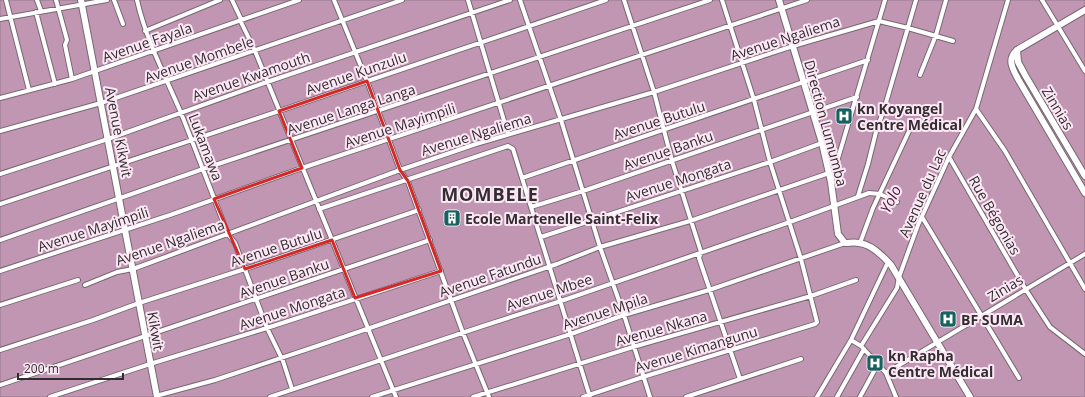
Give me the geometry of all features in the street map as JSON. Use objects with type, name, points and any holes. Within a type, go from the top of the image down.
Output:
[{"type":"street","points":[[6,0],[29,90]]},
{"type":"street","points":[[37,0],[41,11]]},
{"type":"street","points":[[56,0],[67,40],[65,45],[72,79]]},
{"type":"street","points":[[0,19],[82,2],[107,0]]},
{"type":"street","points":[[114,0],[123,24]]},
{"type":"street","name":"Lukamawa","points":[[137,0],[145,31],[166,82],[181,113],[228,234],[235,243],[267,328],[281,357],[292,389]]},
{"type":"street","points":[[145,31],[220,0]]},
{"type":"street","points":[[232,0],[255,51],[355,298],[382,359],[396,397]]},
{"type":"street","name":"Avenue Fayala","points":[[0,98],[95,72],[299,0]]},
{"type":"street","points":[[334,0],[354,53],[367,81],[400,170],[408,181],[463,333],[488,395]]},
{"type":"street","name":"Avenue Mombele","points":[[0,131],[101,103],[166,82],[402,0]]},
{"type":"street","points":[[468,0],[500,103],[508,134]]},
{"type":"street","name":"Avenue Kwamouth","points":[[0,174],[108,139],[267,82],[510,0]]},
{"type":"street","points":[[520,0],[561,120],[600,247],[624,315],[650,397]]},
{"type":"street","name":"Avenue Kunzulu","points":[[113,167],[606,0]]},
{"type":"street","points":[[624,0],[654,92],[672,161],[701,252],[699,256],[709,290],[740,380]]},
{"type":"street","name":"Avenue Langa Langa","points":[[0,240],[203,169],[378,112],[540,56],[710,0]]},
{"type":"street","points":[[722,0],[743,63],[770,162],[790,222],[811,296]]},
{"type":"street","name":"Direction Lumumba","points":[[778,0],[822,143],[831,182],[838,234],[846,244]]},
{"type":"street","name":"Avenue Mayimpili","points":[[0,271],[170,215],[302,168],[807,0]]},
{"type":"street","points":[[831,182],[885,0]]},
{"type":"street","points":[[858,196],[916,0]]},
{"type":"street","points":[[920,75],[936,35],[946,0]]},
{"type":"street","name":"Avenue du Lac","points":[[837,397],[863,347],[897,288],[899,277],[922,217],[949,157],[976,109],[1008,0]]},
{"type":"street","points":[[1042,0],[1085,71]]},
{"type":"street","name":"Avenue Kikwit","points":[[82,2],[133,269]]},
{"type":"street","points":[[1085,10],[1017,50],[1011,56],[1012,69],[1058,150],[1085,193]]},
{"type":"street","points":[[36,12],[55,84]]},
{"type":"street","points":[[879,21],[936,35],[953,41]]},
{"type":"street","name":"Avenue Ngaliema","points":[[85,285],[117,272],[133,269],[400,170],[508,134],[654,92],[792,46],[879,21]]},
{"type":"street","name":"Zinnias","points":[[1017,50],[1018,62],[1025,75],[1085,176]]},
{"type":"street","name":"Avenue Butulu","points":[[522,178],[868,60]]},
{"type":"street","points":[[1018,79],[1025,75]]},
{"type":"street","name":"Avenue Banku","points":[[531,207],[583,191],[857,98]]},
{"type":"street","points":[[976,109],[1005,151],[1085,288]]},
{"type":"street","points":[[860,243],[873,208],[910,129]]},
{"type":"street","name":"Avenue Mongata","points":[[541,237],[770,162],[822,143]]},
{"type":"street","points":[[1058,150],[1066,145]]},
{"type":"street","points":[[319,209],[408,181],[508,146],[513,148],[562,301],[579,364],[590,396]]},
{"type":"street","name":"Rue Bégonias","points":[[949,157],[1026,290],[1050,327],[1085,354]]},
{"type":"street","points":[[0,204],[113,167]]},
{"type":"street","name":"Avenue Fatundu","points":[[156,397],[215,380],[452,300],[600,247],[690,221],[829,173]]},
{"type":"street","name":"Avenue Mbee","points":[[270,397],[562,301],[790,222],[858,196],[869,193],[880,194]]},
{"type":"street","points":[[880,194],[897,202]]},
{"type":"street","name":"Avenue Butulu","points":[[0,350],[93,320],[139,303],[245,270],[419,210]]},
{"type":"street","points":[[922,217],[1019,378]]},
{"type":"street","name":"Avenue Banku","points":[[0,385],[430,240]]},
{"type":"street","points":[[846,244],[860,243],[876,251],[888,262],[899,277],[970,397]]},
{"type":"street","name":"Avenue Mpila","points":[[372,397],[571,334],[624,315],[709,290],[846,244]]},
{"type":"street","name":"Zinias","points":[[886,373],[982,317],[1085,254]]},
{"type":"street","points":[[817,397],[851,340],[888,262]]},
{"type":"street","name":"Kikwit","points":[[133,269],[156,397]]},
{"type":"street","name":"Avenue Mongata","points":[[50,397],[441,271]]},
{"type":"street","points":[[0,305],[78,280]]},
{"type":"street","name":"Avenue Nkana","points":[[473,397],[488,395],[633,347],[811,296],[856,280]]},
{"type":"street","name":"Avenue Kimangunu","points":[[582,397],[590,396],[643,377],[817,323],[811,296]]},
{"type":"street","points":[[851,340],[863,347],[886,373],[896,397]]},
{"type":"street","points":[[686,397],[801,359]]},
{"type":"street","points":[[860,397],[878,364]]},
{"type":"highlighted area","points":[[367,81],[400,170],[408,181],[441,271],[355,298],[332,240],[245,269],[214,199],[302,168],[279,111]]},
{"type":"water","name":"Yolo","points":[[0,0],[1085,0],[1085,397],[0,397]]},
{"type":"place","name":"kn Koyangel Centre Médical","points":[[844,116]]},
{"type":"place","name":"Ecole Martenelle Saint-Felix","points":[[452,218]]},
{"type":"place","name":"BF SUMA","points":[[948,319]]},
{"type":"place","name":"kn Rapha Centre Médical","points":[[875,363]]},
{"type":"district","name":"MOMBELE","points":[[490,194]]}]
